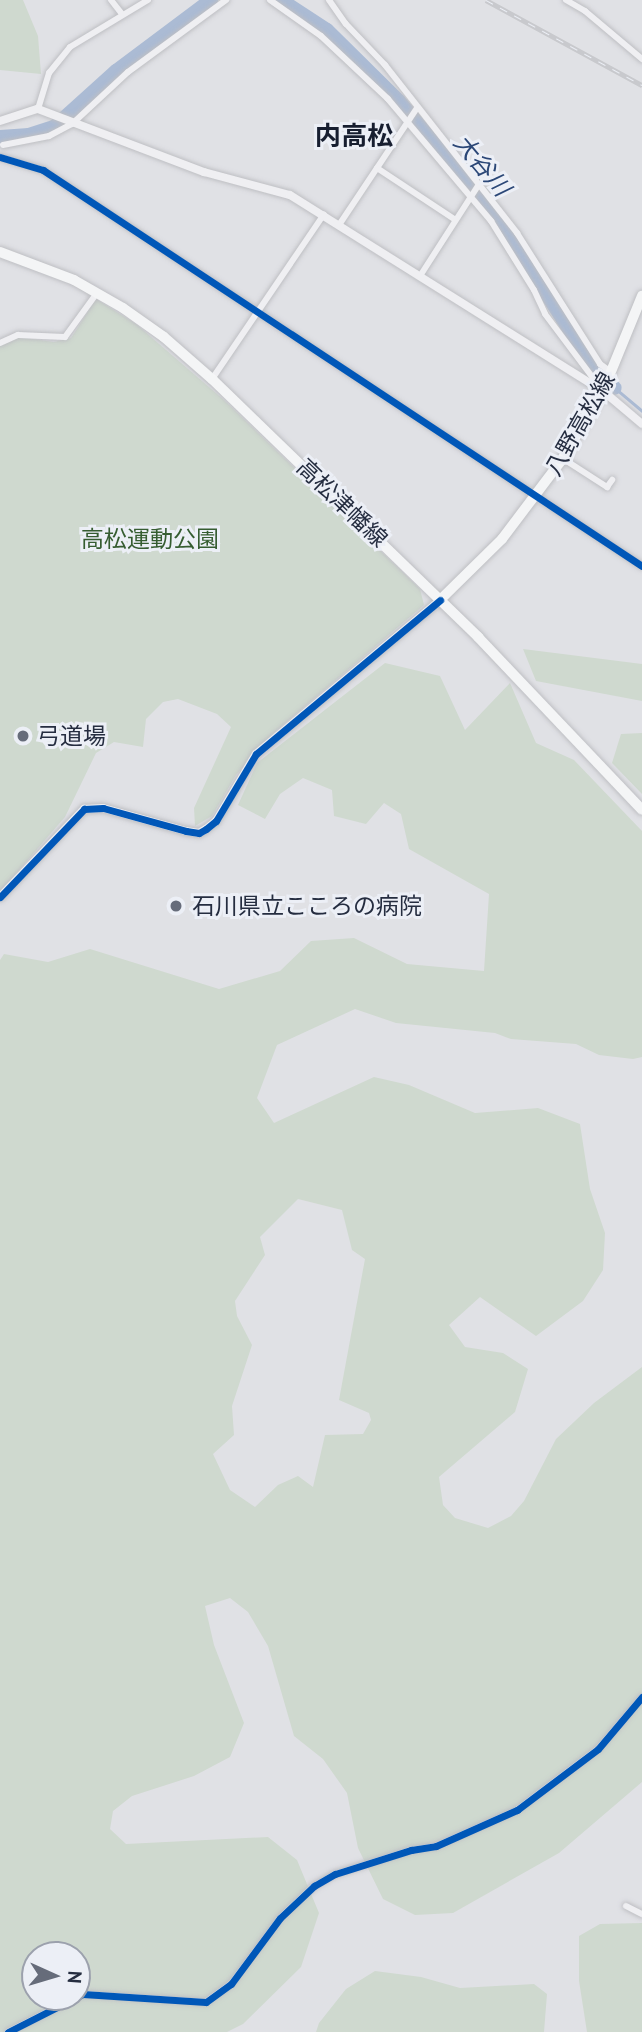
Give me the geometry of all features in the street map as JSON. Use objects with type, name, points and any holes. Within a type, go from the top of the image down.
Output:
[{"type":"main road","name":"高松津幡線","points":[[0,252],[37,264],[97,293],[163,337],[212,379],[440,600],[642,810]]},
{"type":"main road","name":"八野高松線","points":[[440,600],[502,539],[536,497],[562,458],[607,382],[642,296]]},
{"type":"street","points":[[111,0],[121,14]]},
{"type":"street","points":[[38,109],[49,73],[70,47],[148,0]]},
{"type":"street","points":[[3,145],[49,136],[73,121],[128,72],[226,0]]},
{"type":"street","points":[[270,0],[321,36],[388,99],[471,196],[508,245],[561,338],[607,382],[642,424]]},
{"type":"street","points":[[329,0],[517,233],[600,364],[607,382]]},
{"type":"street","points":[[566,0],[585,11],[642,59]]},
{"type":"street","points":[[0,121],[38,109],[204,172],[290,195],[421,276],[607,382]]},
{"type":"street","points":[[339,225],[416,109]]},
{"type":"street","points":[[0,157],[43,170],[642,566]]},
{"type":"street","points":[[377,169],[454,219]]},
{"type":"street","points":[[421,276],[454,219],[478,185]]},
{"type":"street","points":[[212,379],[324,214]]},
{"type":"street","points":[[0,343],[18,335],[58,339],[65,337],[97,293]]},
{"type":"street","points":[[562,458],[607,487],[612,480]]},
{"type":"street","points":[[0,897],[84,809],[103,808],[186,831],[199,832],[206,829],[216,821],[256,754],[440,600]]},
{"type":"street","points":[[8,2032],[83,1994],[206,2002],[231,1984],[279,1918],[306,1892],[335,1874],[411,1850],[436,1846],[517,1810],[598,1749],[642,1697]]},
{"type":"street","points":[[626,1906],[642,1914]]},
{"type":"green space","points":[[0,0],[23,0],[38,36],[41,74],[0,70]]},
{"type":"green space","name":"高松運動公園","points":[[96,299],[136,324],[224,400],[420,589],[424,605],[271,735],[236,775],[212,816],[195,826],[194,808],[231,727],[217,714],[178,699],[163,702],[146,719],[143,747],[114,742],[96,753],[65,817],[0,892],[0,345],[18,337],[54,342],[71,338]]},
{"type":"green space","points":[[523,649],[642,664],[642,701],[536,681]]},
{"type":"green space","points":[[385,663],[440,676],[465,730],[510,683],[536,743],[574,760],[642,831],[642,1057],[633,1059],[599,1055],[576,1044],[511,1039],[495,1033],[396,1023],[355,1009],[277,1045],[257,1098],[274,1123],[374,1077],[409,1085],[475,1113],[538,1108],[580,1124],[590,1189],[605,1233],[603,1270],[583,1301],[536,1336],[480,1297],[449,1325],[465,1347],[503,1353],[528,1369],[515,1412],[439,1477],[443,1505],[455,1518],[488,1528],[511,1516],[524,1501],[556,1439],[594,1403],[642,1367],[642,1782],[559,1853],[453,1913],[415,1915],[383,1899],[358,1848],[347,1793],[323,1759],[294,1736],[268,1646],[248,1612],[230,1598],[205,1606],[214,1645],[244,1723],[230,1757],[194,1776],[132,1796],[113,1811],[110,1829],[126,1844],[268,1837],[297,1860],[319,1913],[301,1967],[243,2024],[227,2032],[0,2032],[0,960],[4,954],[48,962],[90,949],[219,989],[280,971],[311,941],[354,938],[407,964],[484,971],[489,894],[409,849],[401,814],[384,803],[366,824],[334,816],[332,790],[303,778],[280,794],[265,819],[238,805],[257,763]],"holes":[[[298,1199],[342,1210],[352,1250],[365,1259],[339,1400],[369,1413],[371,1420],[363,1434],[325,1435],[313,1487],[298,1476],[278,1485],[255,1507],[230,1490],[213,1454],[234,1435],[232,1406],[252,1345],[237,1316],[235,1301],[265,1255],[260,1237]]]},
{"type":"green space","points":[[642,733],[642,794],[612,763],[621,734]]},
{"type":"green space","points":[[642,1923],[642,2032],[587,2032],[579,1981],[579,1936],[600,1924]]},
{"type":"green space","points":[[375,1971],[421,1977],[460,1988],[534,1984],[547,1994],[544,2032],[316,2032],[319,2023],[346,1989]]},
{"type":"waterway","name":"大谷川","points":[[0,137],[29,135],[54,127],[116,71],[211,0]]},
{"type":"waterway","name":"大谷川","points":[[281,0],[327,30],[399,101],[503,226],[597,373],[615,388]]},
{"type":"waterway","points":[[615,388],[642,411]]},
{"type":"railway","points":[[486,0],[642,85]]},
{"type":"cycle path","points":[[0,157],[43,170],[642,566]]},
{"type":"cycle path","points":[[0,897],[84,809],[103,808],[186,831],[199,833],[206,829],[216,821],[256,754],[440,600]]},
{"type":"cycle path","points":[[8,2032],[83,1994],[206,2002],[231,1984],[280,1918],[314,1886],[335,1874],[411,1850],[436,1846],[517,1810],[598,1749],[642,1697]]},
{"type":"place","name":"弓道場","points":[[23,736]]},
{"type":"place","name":"石川県立こころの病院","points":[[176,906]]},
{"type":"district","name":"内高松","points":[[354,136]]}]
